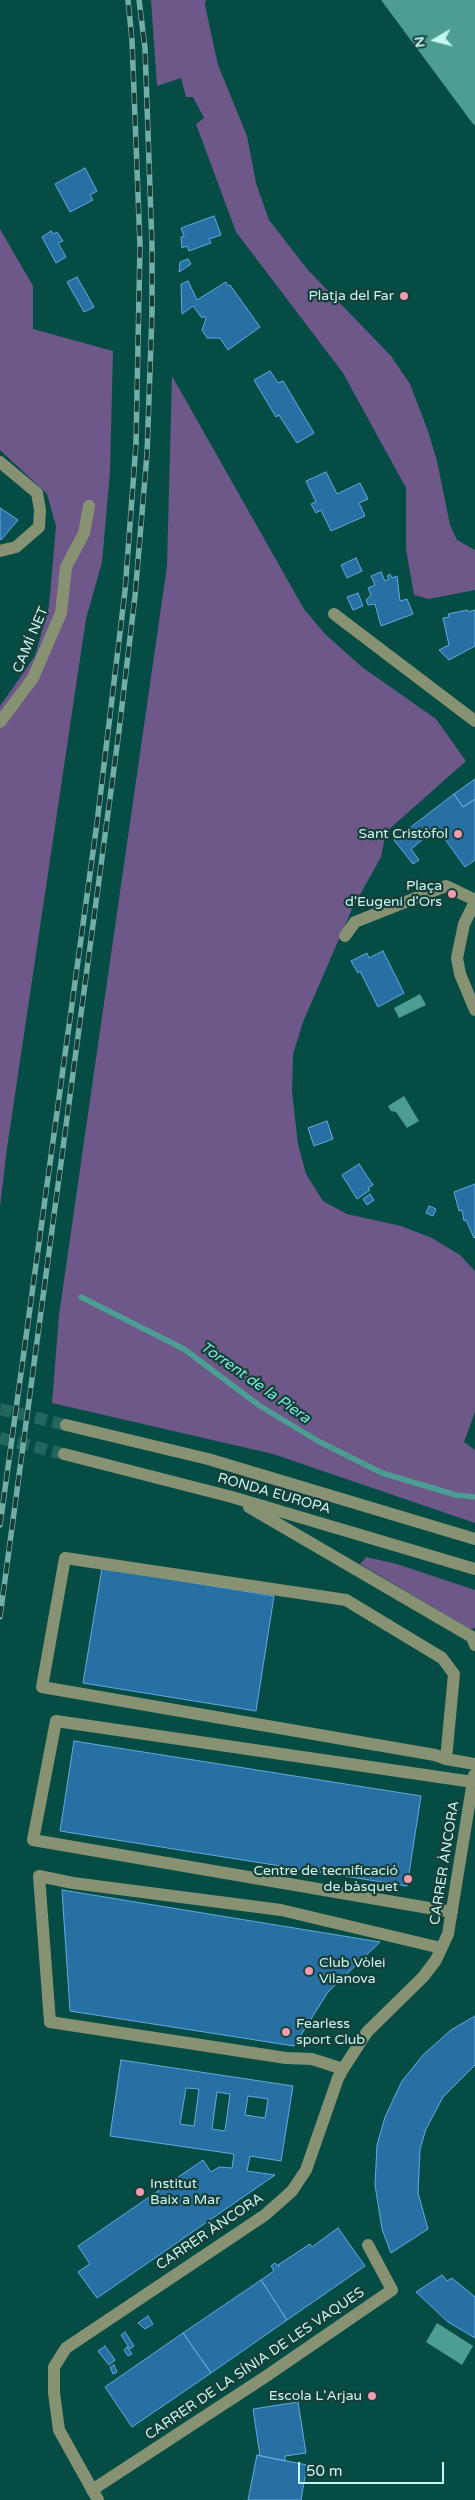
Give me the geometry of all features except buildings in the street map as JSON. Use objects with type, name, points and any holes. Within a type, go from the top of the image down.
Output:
[{"type":"street","points":[[0,462],[37,493],[40,510],[39,527],[16,547],[0,551]]},
{"type":"street","name":"CAMÍ NET","points":[[0,722],[33,678],[61,614],[66,567],[84,533],[89,506]]},
{"type":"street","points":[[334,614],[475,721]]},
{"type":"street","points":[[345,936],[355,922],[446,886],[475,901],[464,924],[457,958],[460,974],[475,1010]]},
{"type":"street","name":"RONDA EUROPA","points":[[66,1425],[208,1460],[475,1539]]},
{"type":"street","name":"RONDA EUROPA","points":[[64,1454],[232,1497],[475,1569]]},
{"type":"street","points":[[232,1497],[474,1640]]},
{"type":"street","points":[[446,1758],[454,1674],[442,1658],[346,1600],[65,1558],[42,1687],[475,1764]]},
{"type":"street","points":[[452,1912],[33,1840],[56,1721],[474,1777]]},
{"type":"street","name":"CARRER ÀNCORA","points":[[95,2495],[59,2430],[54,2367],[66,2348],[265,2215],[292,2190],[306,2170],[338,2078],[367,2032],[419,1981],[436,1960],[448,1934],[474,1777]]},
{"type":"street","points":[[344,2069],[312,2060],[286,2058],[50,2022],[39,1876],[73,1883],[281,1910],[441,1948]]},
{"type":"street","name":"CARRER DE LA SÍNIA DE LES VAQUES","points":[[95,2495],[392,2290],[368,2245]]},
{"type":"shaded area","points":[[151,0],[206,0],[205,5],[218,65],[247,136],[256,183],[269,220],[308,270],[391,356],[410,384],[437,461],[450,525],[457,540],[475,550],[475,590],[429,599],[414,595],[406,549],[406,488],[343,373],[236,232],[196,124],[204,118],[193,97],[186,97],[181,78],[157,86]]},
{"type":"shaded area","points":[[381,0],[475,0],[475,125],[473,124]]},
{"type":"shaded area","points":[[0,229],[33,286],[33,329],[113,351],[110,472],[102,562],[86,619],[7,1148],[0,1207],[0,706],[35,656],[49,606],[56,526],[47,494],[0,450]]},
{"type":"shaded area","points":[[172,376],[304,609],[325,634],[362,667],[436,719],[466,761],[386,832],[381,857],[352,909],[303,1022],[293,1054],[292,1092],[298,1144],[306,1174],[323,1201],[347,1214],[401,1226],[432,1238],[460,1255],[475,1271],[475,1412],[464,1442],[475,1450],[475,1523],[273,1454],[52,1403],[59,1315],[167,566]]},
{"type":"shaded area","points":[[420,994],[426,1005],[399,1018],[394,1008]]},
{"type":"shaded area","points":[[404,1096],[419,1121],[407,1128],[396,1112],[391,1111],[388,1106]]},
{"type":"shaded area","points":[[366,1557],[397,1564],[475,1590],[475,1628],[470,1629],[360,1564]]},
{"type":"shaded area","points":[[437,2323],[473,2346],[462,2365],[426,2342]]},
{"type":"waterway","name":"Torrent de la Piera","points":[[81,1297],[184,1349],[260,1406],[318,1441],[382,1473],[456,1495],[475,1497]]},
{"type":"tunnel","points":[[0,1409],[66,1425]]},
{"type":"tunnel","points":[[0,1438],[64,1454]]},
{"type":"railway","points":[[0,1525],[97,823],[125,591],[136,444],[140,246],[132,40],[128,0]]},
{"type":"railway","points":[[0,1617],[119,731],[135,596],[147,454],[152,314],[152,246],[145,48],[139,0]]},
{"type":"place","name":"Platja del Far","points":[[404,296]]},
{"type":"place","name":"Sant Cristòfol","points":[[458,834]]},
{"type":"place","name":"Plaça d'Eugeni d'Ors","points":[[452,894]]},
{"type":"place","name":"Centre de tecnificació de bàsquet","points":[[408,1879]]},
{"type":"place","name":"Club Vòlei Vilanova","points":[[309,1971]]},
{"type":"place","name":"Fearless sport Club","points":[[286,2032]]},
{"type":"place","name":"Institut Baix a Mar","points":[[140,2192]]},
{"type":"place","name":"Escola L'Arjau","points":[[372,2396]]}]
